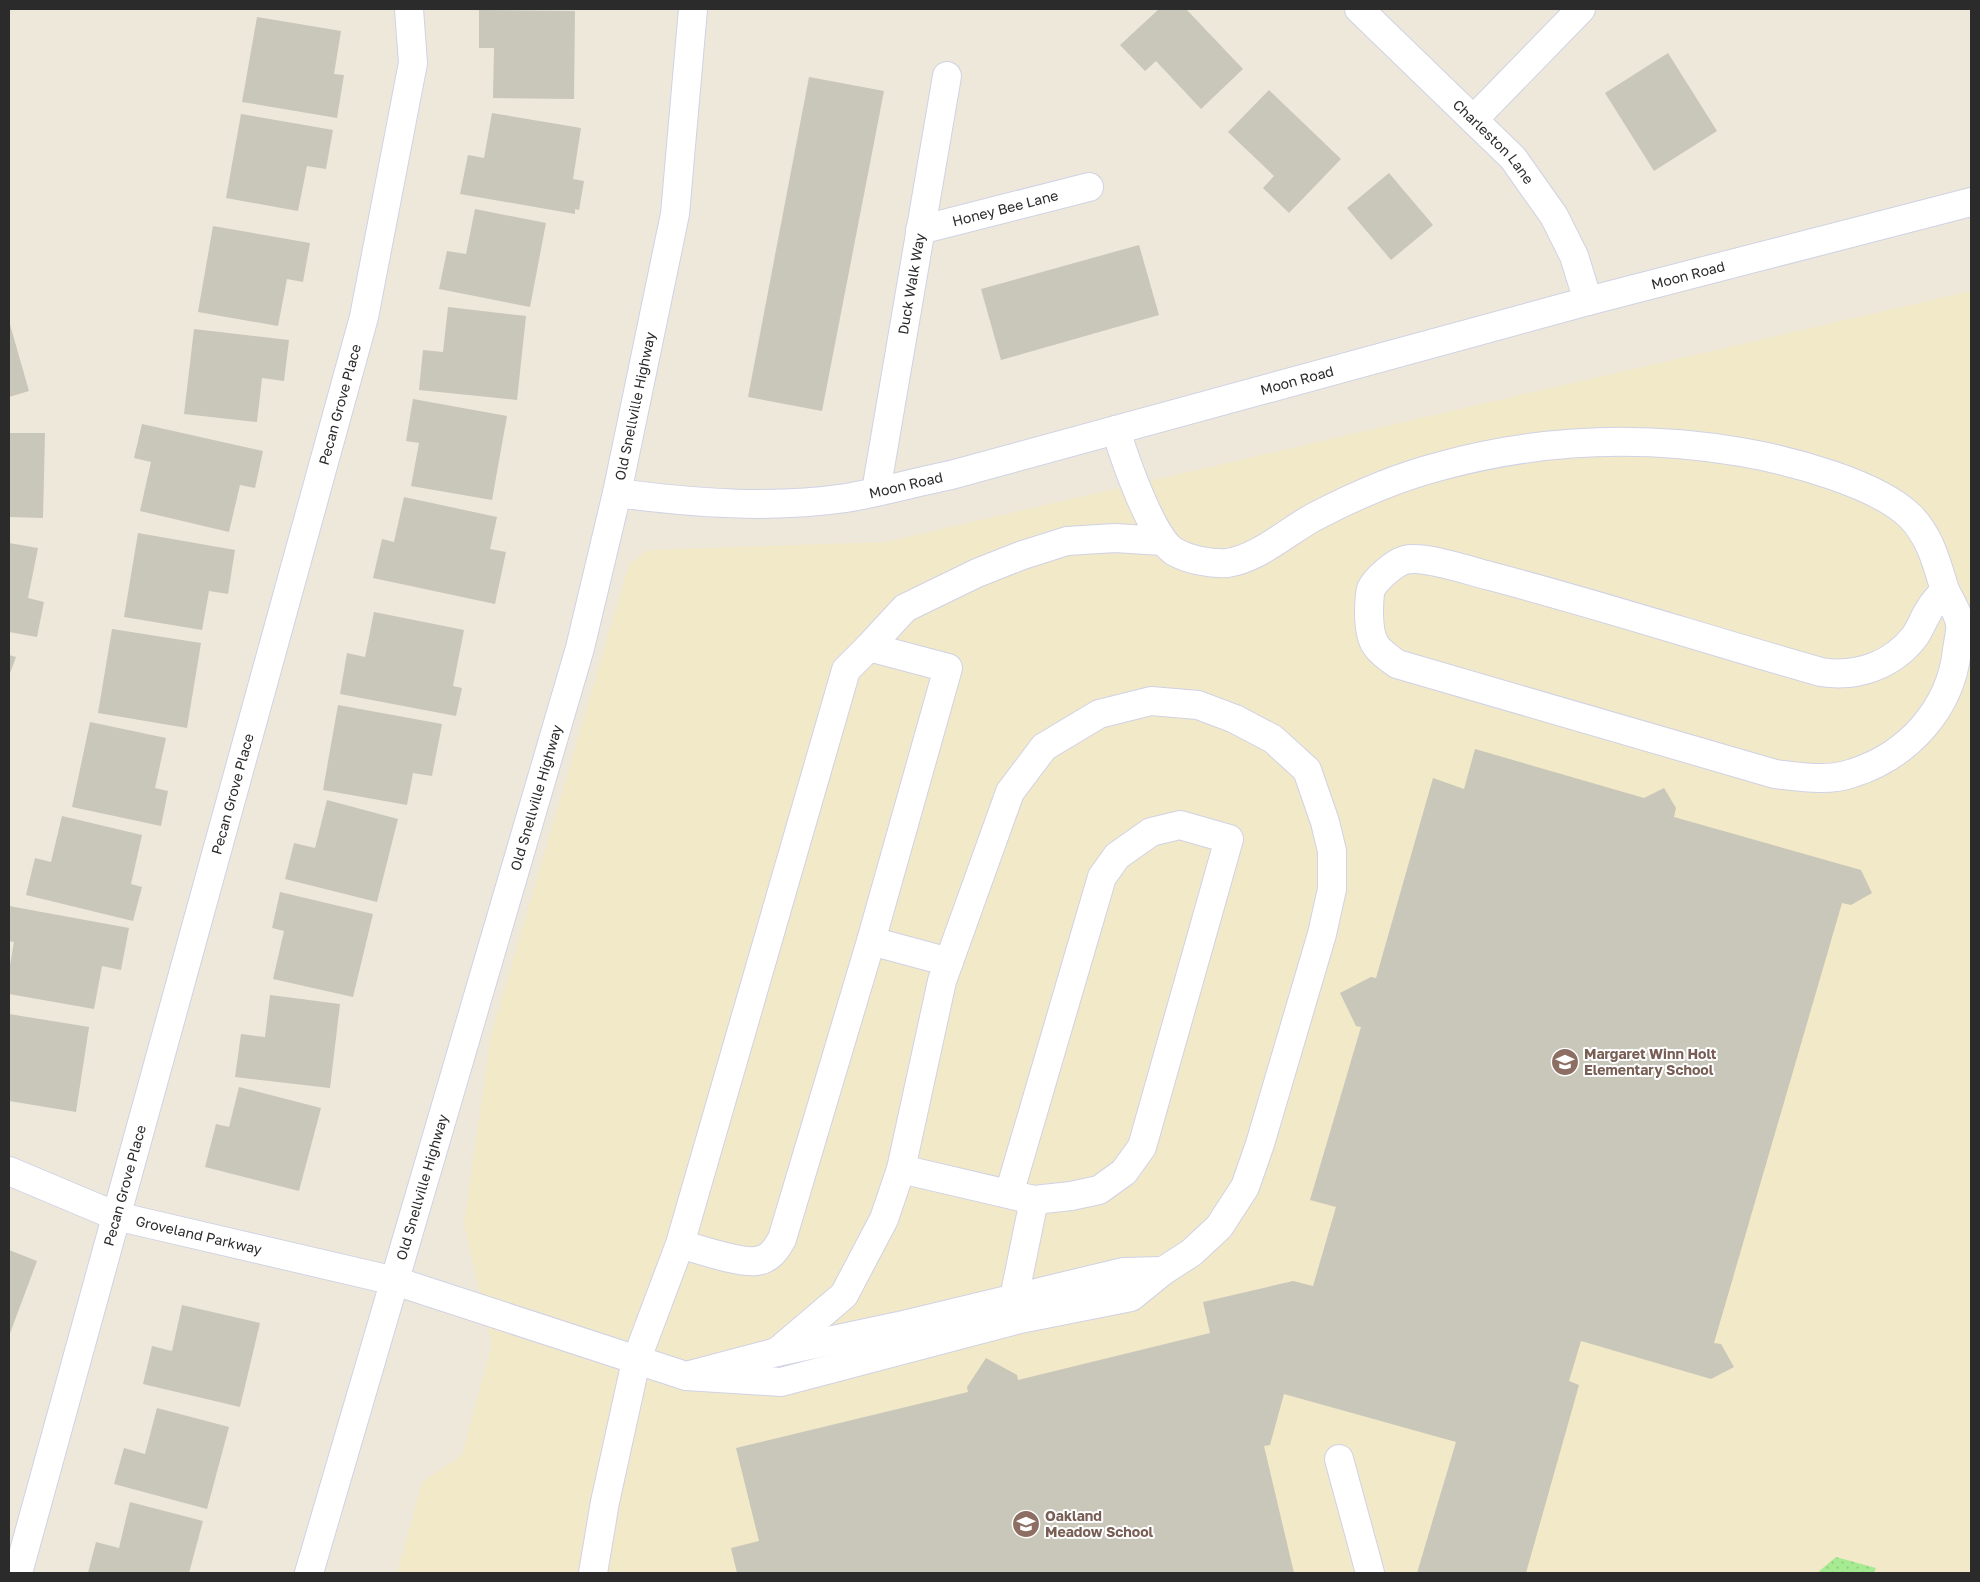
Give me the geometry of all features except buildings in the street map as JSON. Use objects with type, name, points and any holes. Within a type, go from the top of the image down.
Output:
[{"type":"street","name":"Pecan Grove Place","points":[[18,1573],[364,317],[413,63],[409,9]]},
{"type":"street","name":"Old Snellville Highway","points":[[309,1573],[580,648],[617,493],[675,214],[693,9]]},
{"type":"street","name":"Charleston Lane","points":[[1359,9],[1513,158],[1554,216],[1574,256],[1588,301]]},
{"type":"street","points":[[1474,119],[1581,9]]},
{"type":"street","name":"Duck Walk Way","points":[[876,492],[947,76]]},
{"type":"street","name":"Honey Bee Lane","points":[[920,230],[1089,187]]},
{"type":"street","name":"Moon Road","points":[[617,493],[676,501],[779,504],[846,498],[876,492],[951,475],[1588,301],[1971,202]]},
{"type":"street","points":[[1116,430],[1127,466],[1162,541],[1176,552],[1191,558],[1226,563],[1244,558],[1313,518],[1355,497],[1400,479],[1438,466],[1536,446],[1633,441],[1700,445],[1745,452],[1790,463],[1846,480],[1890,500],[1910,517],[1927,537],[1938,562],[1945,590],[1960,624],[1950,684],[1939,709],[1923,728],[1905,744],[1853,774],[1828,778],[1806,778],[1775,774],[1397,664],[1378,650],[1370,633],[1369,610],[1371,589],[1384,572],[1405,560],[1431,561],[1538,589],[1716,642],[1836,675],[1876,667],[1896,655],[1915,636],[1929,609],[1945,590]]},
{"type":"street","points":[[593,1573],[605,1502],[636,1361],[680,1244],[846,670],[905,608],[977,573],[1020,556],[1067,541],[1115,538],[1162,541]]},
{"type":"street","points":[[680,1244],[730,1257],[756,1261],[769,1256],[777,1249],[785,1230],[871,942],[948,668],[869,647]]},
{"type":"street","name":"Groveland Parkway","points":[[9,1171],[116,1216],[395,1281],[686,1376],[780,1382],[1020,1319],[1131,1297],[1163,1271],[1190,1253],[1219,1227],[1246,1187],[1322,934],[1332,889],[1332,851],[1325,822],[1307,770],[1273,739],[1235,719],[1198,705],[1151,701],[1099,714],[1044,747],[1010,792],[948,962],[942,981],[901,1169],[884,1219],[844,1294],[777,1352]]},
{"type":"street","points":[[901,1169],[1021,1197],[1071,1196],[1099,1190],[1124,1172],[1142,1147],[1229,839],[1180,825],[1151,832],[1117,856],[1102,877],[1021,1197],[1014,1298]]},
{"type":"street","points":[[871,942],[948,962]]},
{"type":"street","points":[[686,1376],[777,1352],[899,1326],[1123,1272],[1163,1271]]},
{"type":"street","points":[[1339,1459],[1370,1573]]},
{"type":"shaded area","points":[[1971,291],[1971,1573],[397,1573],[422,1482],[462,1455],[492,1344],[464,1224],[491,1035],[629,564],[648,550],[885,542]]},
{"type":"green space","points":[[1836,1557],[1876,1568],[1874,1573],[1817,1573]]},
{"type":"place","name":"Margaret Winn Holt Elementary School","points":[[1565,1062]]},
{"type":"place","name":"Oakland Meadow School","points":[[1026,1524]]}]
